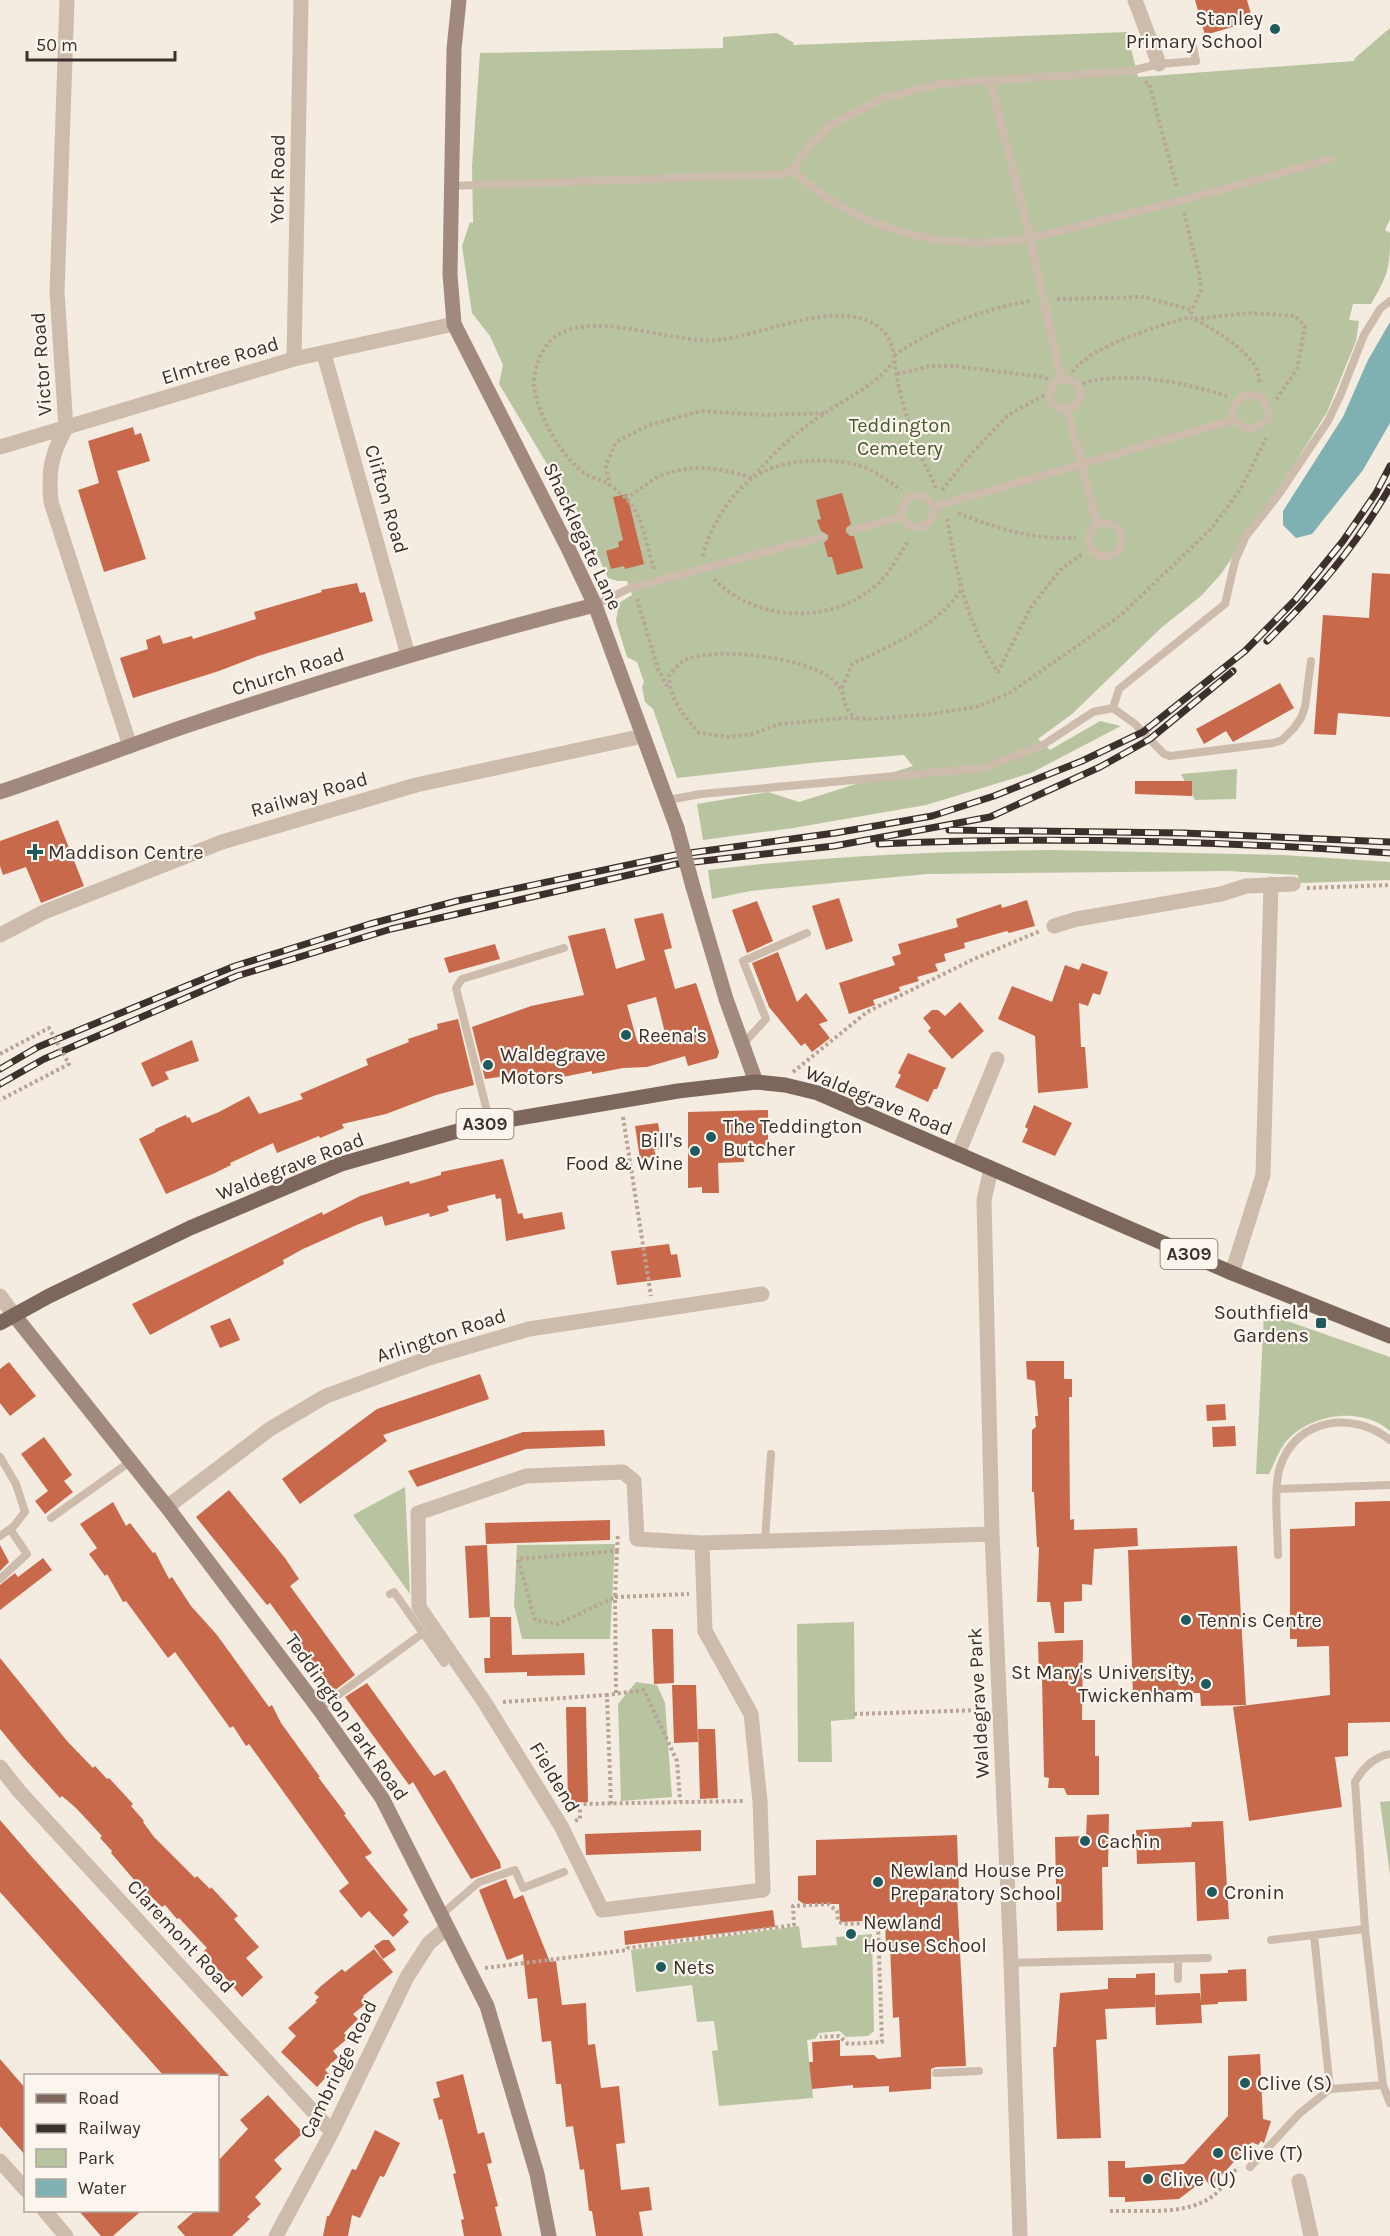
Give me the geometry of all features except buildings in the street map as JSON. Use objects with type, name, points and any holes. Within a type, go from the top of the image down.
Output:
[{"type":"main road","name":"Waldegrave Road","points":[[0,1323],[49,1296],[190,1228],[341,1164],[490,1123],[678,1091],[756,1082],[785,1085],[818,1093],[1232,1273],[1390,1336]]},
{"type":"street","name":"Victor Road","points":[[66,0],[57,292],[66,428],[56,446],[48,475],[51,502],[130,746]]},
{"type":"street","name":"York Road","points":[[294,359],[301,0]]},
{"type":"street","name":"Shacklegate Lane","points":[[459,0],[454,49],[451,186],[450,274],[454,324],[595,605],[668,800],[726,999],[756,1082]]},
{"type":"street","points":[[1135,0],[1159,64]]},
{"type":"street","name":"Elmtree Road","points":[[0,447],[294,359],[454,324]]},
{"type":"street","name":"Clifton Road","points":[[324,354],[408,655]]},
{"type":"street","name":"Church Road","points":[[0,792],[344,674],[500,629],[595,605]]},
{"type":"street","name":"Railway Road","points":[[0,935],[44,912],[222,842],[416,786],[643,736]]},
{"type":"street","points":[[1232,1273],[1263,1175],[1271,884]]},
{"type":"street","points":[[1054,926],[1077,919],[1221,894],[1246,886],[1293,884]]},
{"type":"street","points":[[958,1154],[997,1059]]},
{"type":"street","name":"Waldegrave Park","points":[[991,1169],[984,1200],[992,1534],[1011,1963],[1020,2236]]},
{"type":"street","name":"Arlington Road","points":[[168,1507],[270,1429],[326,1396],[429,1358],[529,1329],[762,1294]]},
{"type":"street","points":[[0,1296],[14,1315]]},
{"type":"street","name":"Teddington Park Road","points":[[14,1315],[168,1507],[319,1709],[382,1798],[487,2006],[537,2174],[549,2236]]},
{"type":"street","name":"Fieldend","points":[[702,1543],[705,1631],[751,1714],[760,1800],[763,1890],[602,1910],[561,1826],[485,1703],[419,1607],[418,1513],[526,1476],[623,1472],[634,1481],[637,1539],[702,1543],[992,1534]]},
{"type":"street","name":"Claremont Road","points":[[0,1767],[19,1791],[332,2132]]},
{"type":"street","name":"Cambridge Road","points":[[276,2236],[332,2132],[406,1977],[444,1922]]},
{"type":"street","points":[[0,2161],[24,2188]]},
{"type":"street","points":[[1299,2181],[1311,2236]]},
{"type":"street","points":[[45,2212],[66,2236]]},
{"type":"lane","points":[[451,186],[783,174],[792,170],[808,147],[831,125],[881,99],[939,84],[1130,71],[1159,64],[1196,61],[1194,46]]},
{"type":"lane","points":[[990,80],[1061,380]]},
{"type":"lane","points":[[792,170],[837,205],[903,234],[962,242],[989,243],[1029,237],[1181,202],[1330,159]]},
{"type":"lane","points":[[1113,708],[1119,689],[1225,604],[1235,561],[1246,536],[1279,494],[1328,421],[1364,335],[1380,309],[1390,301]]},
{"type":"lane","points":[[1061,380],[1077,385],[1081,393],[1074,406],[1067,409],[1056,407],[1050,398],[1050,392],[1061,380]]},
{"type":"lane","points":[[1252,394],[1259,396],[1269,407],[1268,419],[1261,426],[1251,429],[1233,420],[1232,412],[1235,404],[1243,396],[1252,394]]},
{"type":"lane","points":[[1067,409],[1097,524]]},
{"type":"lane","points":[[937,506],[1233,420]]},
{"type":"lane","points":[[924,496],[937,506],[931,522],[922,527],[910,526],[902,517],[902,507],[910,497],[924,496]]},
{"type":"lane","points":[[852,530],[902,517]]},
{"type":"lane","points":[[1104,522],[1113,523],[1120,529],[1123,537],[1122,546],[1113,555],[1106,557],[1095,554],[1090,549],[1089,538],[1090,530],[1104,522]]},
{"type":"lane","points":[[595,605],[635,586],[822,537]]},
{"type":"lane","points":[[668,800],[701,794],[982,768],[1043,745],[1093,712],[1113,708],[1135,724],[1164,754],[1170,756],[1273,743],[1288,734],[1301,718],[1305,707],[1311,661]]},
{"type":"lane","points":[[743,1044],[766,1019],[743,961],[807,933]]},
{"type":"lane","points":[[490,1123],[456,988],[462,979],[564,948]]},
{"type":"lane","points":[[1278,1555],[1280,1467],[1291,1447],[1319,1425],[1336,1421],[1373,1427],[1390,1440]]},
{"type":"lane","points":[[765,1540],[771,1454]]},
{"type":"lane","points":[[0,1457],[15,1484],[25,1512],[10,1529],[0,1536]]},
{"type":"lane","points":[[51,1518],[131,1461]]},
{"type":"lane","points":[[1278,1489],[1390,1485]]},
{"type":"lane","points":[[0,1579],[27,1554],[10,1529]]},
{"type":"lane","points":[[390,1594],[394,1592],[444,1663]]},
{"type":"lane","points":[[319,1709],[423,1633]]},
{"type":"lane","points":[[1390,1754],[1383,1755],[1363,1767],[1354,1782],[1365,1929],[1383,2085],[1390,2103]]},
{"type":"lane","points":[[444,1922],[479,1882],[515,1870],[523,1888],[564,1872]]},
{"type":"lane","points":[[1271,1940],[1365,1929]]},
{"type":"lane","points":[[1314,1935],[1330,2089]]},
{"type":"lane","points":[[1011,1963],[1208,1958]]},
{"type":"lane","points":[[1178,1959],[1178,1979]]},
{"type":"lane","points":[[936,2073],[979,2071]]},
{"type":"lane","points":[[1250,2167],[1299,2114],[1330,2089],[1383,2085]]},
{"type":"path","points":[[1130,71],[1133,80],[1149,83],[1181,202],[1199,273],[1201,290],[1192,310]]},
{"type":"path","points":[[1194,319],[1249,313],[1295,316],[1301,321],[1305,326],[1297,369],[1282,394],[1269,407]]},
{"type":"path","points":[[657,580],[642,528],[631,505],[610,486],[585,474],[561,448],[544,418],[534,385],[537,365],[543,348],[555,336],[582,327],[611,326],[692,339],[717,340],[818,317],[846,315],[862,317],[888,335],[893,348],[896,374],[914,435],[938,496],[946,483],[1008,415],[1050,392]]},
{"type":"path","points":[[896,374],[931,366],[953,366],[1061,380],[1080,362],[1118,342],[1190,317],[1243,352],[1257,368],[1260,382],[1259,396]]},
{"type":"path","points":[[625,498],[635,495],[660,476],[689,468],[711,468],[752,478],[789,439],[825,412],[869,384],[894,361]]},
{"type":"path","points":[[1077,385],[1089,381],[1133,378],[1181,384],[1239,400]]},
{"type":"path","points":[[610,486],[606,466],[616,442],[649,425],[701,411],[764,414],[825,412]]},
{"type":"path","points":[[635,586],[640,615],[658,669],[682,714],[699,733],[729,737],[753,734],[779,724],[931,714],[980,706],[1011,692],[1120,616],[1212,529],[1240,490],[1257,458],[1267,436],[1268,419]]},
{"type":"path","points":[[937,506],[1033,537],[1089,538]]},
{"type":"path","points":[[937,506],[947,518],[961,590],[971,621],[987,656],[998,672],[1031,607],[1060,570],[1090,549]]},
{"type":"path","points":[[858,719],[845,707],[842,688],[852,664],[923,627],[949,608],[961,590]]},
{"type":"path","points":[[669,691],[669,676],[684,661],[706,656],[745,655],[770,657],[806,665],[830,678],[842,688]]},
{"type":"path","points":[[1293,884],[1302,888],[1390,885]]},
{"type":"path","points":[[785,1085],[796,1069],[867,1012],[974,959],[1054,926]]},
{"type":"path","points":[[0,1054],[49,1028],[69,1064],[0,1100]]},
{"type":"path","points":[[621,1101],[653,1309]]},
{"type":"path","points":[[616,1694],[615,1597],[617,1551],[518,1559],[535,1620],[558,1624],[615,1597],[702,1593]]},
{"type":"path","points":[[485,1703],[607,1695],[644,1690],[677,1761],[680,1801]]},
{"type":"path","points":[[607,1695],[612,1804]]},
{"type":"path","points":[[854,1714],[999,1710]]},
{"type":"path","points":[[561,1826],[580,1819],[580,1804],[760,1800]]},
{"type":"path","points":[[469,1971],[794,1925],[794,1906],[828,1904],[837,1911],[838,1922],[843,1924],[878,1923],[882,2042],[848,2044],[839,2036],[820,2037]]},
{"type":"path","points":[[1110,2211],[1178,2209],[1194,2205],[1213,2196],[1242,2163],[1250,2167]]},
{"type":"green space","name":"Teddington Cemetery","points":[[1390,28],[1390,219],[1385,230],[1390,233],[1390,245],[1389,263],[1382,285],[1371,304],[1353,304],[1349,320],[1359,321],[1356,341],[1327,412],[1221,574],[1201,596],[1161,628],[1072,714],[1038,739],[1050,750],[1100,721],[1121,726],[1031,773],[926,805],[793,828],[703,840],[697,804],[768,792],[799,802],[913,766],[904,755],[677,778],[653,709],[645,702],[642,687],[644,682],[637,662],[627,657],[616,621],[619,603],[632,595],[627,581],[608,578],[575,506],[571,504],[499,384],[503,365],[490,336],[472,313],[462,246],[470,222],[473,223],[472,166],[480,53],[723,48],[723,37],[777,33],[794,43],[793,45],[1127,32],[1138,77],[1354,61]]},
{"type":"green space","points":[[1237,769],[1236,799],[1195,800],[1181,774]]},
{"type":"green space","points":[[1051,850],[1283,855],[1390,862],[1390,880],[1299,883],[1298,875],[1227,871],[927,874],[750,891],[712,899],[708,870],[879,855]]},
{"type":"green space","points":[[1264,1313],[1390,1357],[1390,1431],[1364,1418],[1335,1416],[1320,1420],[1294,1434],[1284,1444],[1269,1474],[1256,1474]]},
{"type":"green space","points":[[405,1486],[410,1594],[353,1515]]},
{"type":"green space","points":[[615,1544],[610,1639],[522,1639],[514,1605],[517,1545]]},
{"type":"green space","points":[[854,1622],[855,1719],[831,1721],[832,1762],[798,1762],[797,1624]]},
{"type":"green space","points":[[636,1682],[657,1685],[665,1703],[672,1797],[621,1801],[618,1704]]},
{"type":"green space","points":[[1390,1801],[1390,1874],[1380,1802]]},
{"type":"green space","points":[[799,1926],[802,1948],[837,1945],[836,1937],[872,1934],[874,2031],[868,2036],[846,2037],[840,2031],[819,2033],[815,2039],[807,2040],[813,2098],[719,2106],[712,2051],[718,2050],[714,2021],[697,2022],[692,1985],[636,1992],[631,1950]]},
{"type":"water","points":[[1390,322],[1390,423],[1363,470],[1312,534],[1296,538],[1283,525],[1283,511],[1343,417],[1368,360]]},
{"type":"railway","points":[[0,1069],[38,1047],[235,966],[370,924],[457,901],[675,855],[835,833],[932,816],[994,796],[1082,761],[1143,732],[1245,651],[1296,599],[1343,541],[1376,493],[1390,466]]},
{"type":"railway","points":[[1267,641],[1334,568],[1377,509],[1390,487]]},
{"type":"railway","points":[[0,1084],[44,1059],[237,976],[391,929],[677,864],[834,846],[990,817],[1100,767],[1150,739],[1233,671]]},
{"type":"railway","points":[[949,830],[1183,833],[1390,842]]},
{"type":"railway","points":[[879,844],[1007,840],[1134,841],[1262,845],[1390,853]]},
{"type":"place","name":"Stanley Primary School","points":[[1275,29]]},
{"type":"place","name":"Maddison Centre","points":[[35,852]]},
{"type":"place","name":"Reena's","points":[[626,1035]]},
{"type":"place","name":"Waldegrave Motors","points":[[488,1065]]},
{"type":"place","name":"The Teddington Butcher","points":[[711,1137]]},
{"type":"place","name":"Bill's Food & Wine","points":[[695,1151]]},
{"type":"place","name":"Southfield Gardens","points":[[1321,1323]]},
{"type":"place","name":"Tennis Centre","points":[[1186,1620]]},
{"type":"place","name":"St Mary's University, Twickenham","points":[[1206,1684]]},
{"type":"place","name":"Cachin","points":[[1085,1841]]},
{"type":"place","name":"Newland House Pre Preparatory School","points":[[878,1882]]},
{"type":"place","name":"Cronin","points":[[1212,1892]]},
{"type":"place","name":"Newland House School","points":[[851,1934]]},
{"type":"place","name":"Nets","points":[[661,1967]]},
{"type":"place","name":"Clive (S)","points":[[1245,2083]]},
{"type":"place","name":"Clive (T)","points":[[1218,2153]]},
{"type":"place","name":"Clive (U)","points":[[1148,2179]]}]
